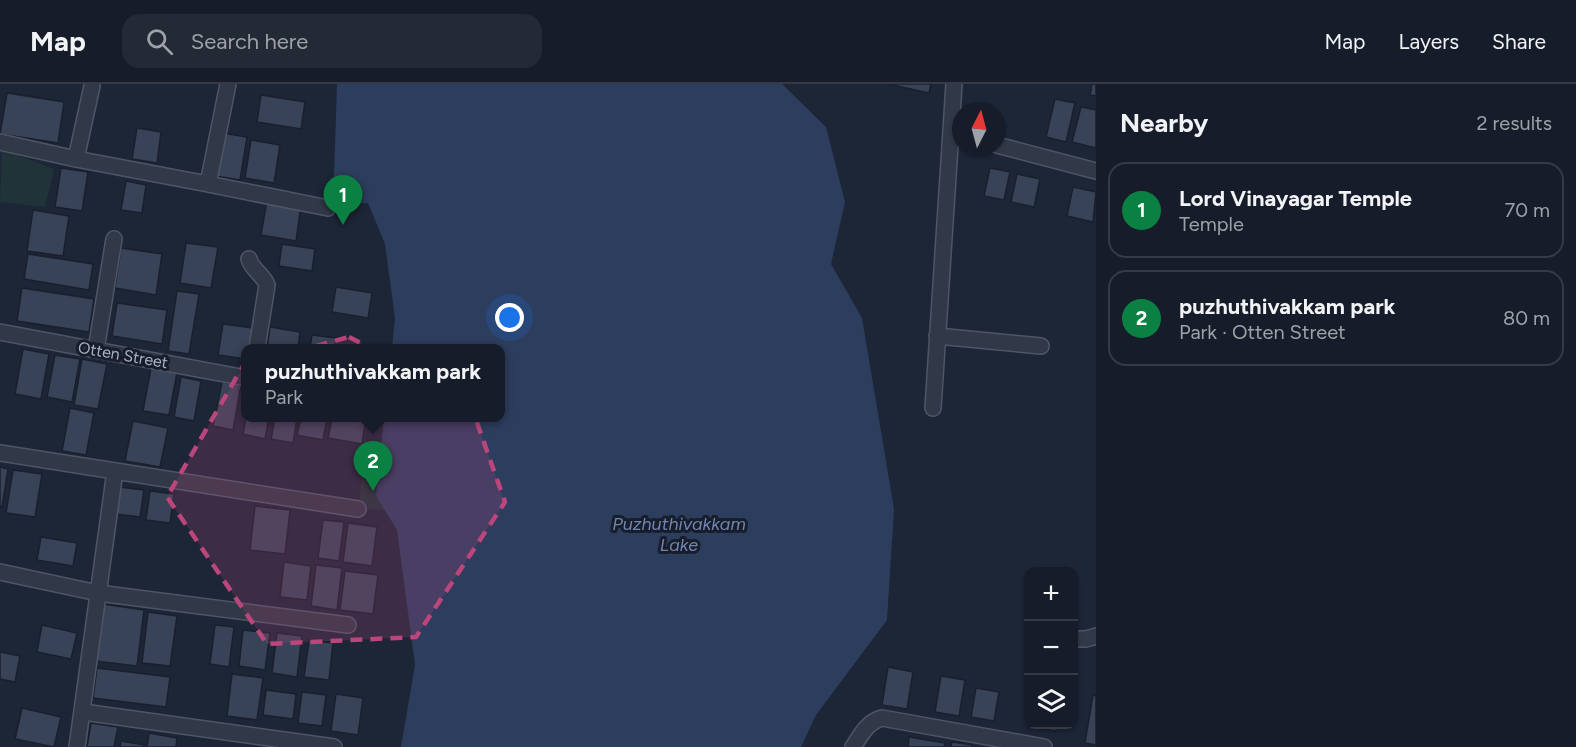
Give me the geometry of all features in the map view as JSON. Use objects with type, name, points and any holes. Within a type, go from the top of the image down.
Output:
[{"type":"street","points":[[208,184],[228,84]]},
{"type":"street","points":[[954,84],[955,102]]},
{"type":"street","points":[[76,159],[90,85]]},
{"type":"street","points":[[0,142],[328,208]]},
{"type":"street","points":[[1006,147],[1096,171]]},
{"type":"street","points":[[933,408],[937,336],[954,156]]},
{"type":"street","points":[[96,350],[114,239]]},
{"type":"street","points":[[249,259],[251,266],[265,278],[267,285],[258,344]]},
{"type":"street","name":"Otten Street","points":[[0,332],[241,377]]},
{"type":"street","points":[[937,336],[1041,346]]},
{"type":"street","points":[[0,453],[358,509]]},
{"type":"street","points":[[76,747],[83,712],[115,471]]},
{"type":"street","points":[[0,572],[98,593],[348,625]]},
{"type":"street","points":[[1078,639],[1096,636]]},
{"type":"street","points":[[83,712],[334,747]]},
{"type":"street","points":[[854,747],[866,727],[874,720],[882,718],[1044,747]]},
{"type":"highlighted area","points":[[349,337],[468,397],[505,502],[416,637],[267,644],[167,497],[243,366]]},
{"type":"green space","points":[[2,149],[54,169],[45,207],[0,202]]},
{"type":"green space","points":[[363,469],[387,473],[385,510],[358,509]]},
{"type":"water","name":"Puzhuthivakkam Lake","points":[[337,84],[782,84],[826,127],[845,202],[831,264],[862,318],[894,509],[887,620],[816,715],[801,747],[401,747],[415,665],[397,530],[376,496],[384,422],[505,422],[505,344],[392,344],[395,318],[385,244],[368,203],[333,205]]},
{"type":"building","points":[[888,84],[931,84],[929,93]]},
{"type":"building","points":[[1092,84],[1096,84],[1096,96],[1090,95]]},
{"type":"building","points":[[7,93],[64,102],[58,143],[0,134]]},
{"type":"building","points":[[261,95],[305,102],[301,129],[257,122]]},
{"type":"building","points":[[1055,99],[1075,103],[1066,142],[1046,137]]},
{"type":"building","points":[[1081,107],[1096,110],[1096,148],[1072,142]]},
{"type":"building","points":[[137,128],[161,132],[157,163],[132,159]]},
{"type":"building","points":[[222,133],[247,137],[240,180],[215,176]]},
{"type":"building","points":[[251,140],[280,145],[274,183],[245,178]]},
{"type":"building","points":[[61,168],[88,172],[82,211],[55,207]]},
{"type":"building","points":[[990,168],[1010,172],[1004,200],[984,196]]},
{"type":"building","points":[[1017,174],[1040,179],[1034,207],[1011,202]]},
{"type":"building","points":[[126,181],[146,185],[142,213],[121,210]]},
{"type":"building","points":[[1073,187],[1096,192],[1093,222],[1067,216]]},
{"type":"building","points":[[267,200],[301,205],[296,241],[261,235]]},
{"type":"building","points":[[33,210],[69,216],[63,256],[27,251]]},
{"type":"building","points":[[186,243],[218,247],[211,288],[180,283]]},
{"type":"building","points":[[282,244],[315,249],[312,271],[279,266]]},
{"type":"building","points":[[121,248],[162,254],[156,295],[115,288]]},
{"type":"building","points":[[28,254],[93,264],[89,290],[24,279]]},
{"type":"building","points":[[336,287],[372,293],[368,318],[332,312]]},
{"type":"building","points":[[22,288],[94,299],[89,332],[17,321]]},
{"type":"building","points":[[177,291],[199,294],[189,354],[168,351]]},
{"type":"building","points":[[117,303],[167,310],[162,344],[112,336]]},
{"type":"building","points":[[223,324],[253,328],[251,344],[241,344],[241,358],[218,355]]},
{"type":"building","points":[[270,327],[300,332],[298,344],[268,344]]},
{"type":"building","points":[[312,335],[336,338],[335,344],[311,344]]},
{"type":"building","points":[[23,349],[49,354],[41,399],[15,394]]},
{"type":"building","points":[[55,355],[80,359],[72,402],[47,397]]},
{"type":"building","points":[[82,359],[107,364],[98,409],[74,405]]},
{"type":"building","points":[[151,368],[177,373],[169,415],[143,411]]},
{"type":"building","points":[[181,377],[201,381],[194,421],[174,417]]},
{"type":"building","points":[[222,382],[241,385],[233,430],[213,426]]},
{"type":"building","points":[[70,408],[94,413],[86,455],[62,451]]},
{"type":"building","points":[[133,421],[168,428],[160,467],[125,461]]},
{"type":"building","points":[[245,422],[268,422],[265,439],[243,434]]},
{"type":"building","points":[[274,422],[296,422],[293,443],[271,439]]},
{"type":"building","points":[[300,422],[326,422],[323,440],[297,435]]},
{"type":"building","points":[[331,422],[365,422],[362,444],[328,438]]},
{"type":"building","points":[[0,467],[8,469],[2,507],[0,507]]},
{"type":"building","points":[[13,470],[42,474],[35,517],[6,513]]},
{"type":"building","points":[[119,487],[144,490],[140,517],[116,514]]},
{"type":"building","points":[[150,491],[174,494],[170,523],[146,520]]},
{"type":"building","points":[[255,506],[290,510],[285,554],[250,550]]},
{"type":"building","points":[[323,520],[344,522],[339,561],[318,558]]},
{"type":"building","points":[[348,523],[377,527],[372,566],[343,562]]},
{"type":"building","points":[[41,537],[77,543],[73,566],[37,560]]},
{"type":"building","points":[[284,562],[311,566],[307,600],[280,597]]},
{"type":"building","points":[[316,565],[342,568],[337,610],[311,606]]},
{"type":"building","points":[[345,571],[378,575],[373,614],[340,610]]},
{"type":"building","points":[[103,604],[144,610],[137,666],[95,661]]},
{"type":"building","points":[[148,612],[177,616],[170,666],[142,663]]},
{"type":"building","points":[[42,625],[77,633],[71,659],[37,652]]},
{"type":"building","points":[[215,625],[234,627],[229,667],[210,664]]},
{"type":"building","points":[[243,630],[270,633],[265,670],[239,666]]},
{"type":"building","points":[[277,633],[302,636],[297,677],[272,673]]},
{"type":"building","points":[[309,640],[333,643],[329,680],[304,677]]},
{"type":"building","points":[[0,652],[20,656],[15,682],[0,679]]},
{"type":"building","points":[[888,667],[913,672],[907,709],[882,705]]},
{"type":"building","points":[[97,668],[170,677],[166,707],[93,698]]},
{"type":"building","points":[[232,674],[263,678],[257,720],[227,716]]},
{"type":"building","points":[[941,676],[965,680],[959,716],[935,712]]},
{"type":"building","points":[[976,688],[999,692],[994,721],[971,717]]},
{"type":"building","points":[[266,690],[296,694],[293,719],[263,715]]},
{"type":"building","points":[[302,692],[326,695],[322,726],[298,723]]},
{"type":"building","points":[[336,694],[363,698],[358,735],[331,731]]},
{"type":"building","points":[[1093,695],[1096,696],[1096,745],[1085,743]]},
{"type":"building","points":[[22,708],[61,717],[54,747],[15,739]]},
{"type":"building","points":[[91,723],[118,727],[114,747],[87,747]]},
{"type":"building","points":[[149,733],[177,738],[176,747],[147,747]]},
{"type":"building","points":[[909,737],[945,743],[944,747],[908,747]]},
{"type":"building","points":[[121,741],[144,745],[143,747],[120,747]]},
{"type":"building","points":[[952,742],[972,745],[972,747],[951,747]]},
{"type":"place","name":"Lord Vinayagar Temple","points":[[343,225]]},
{"type":"place","name":"puzhuthivakkam park","points":[[373,491]]}]
